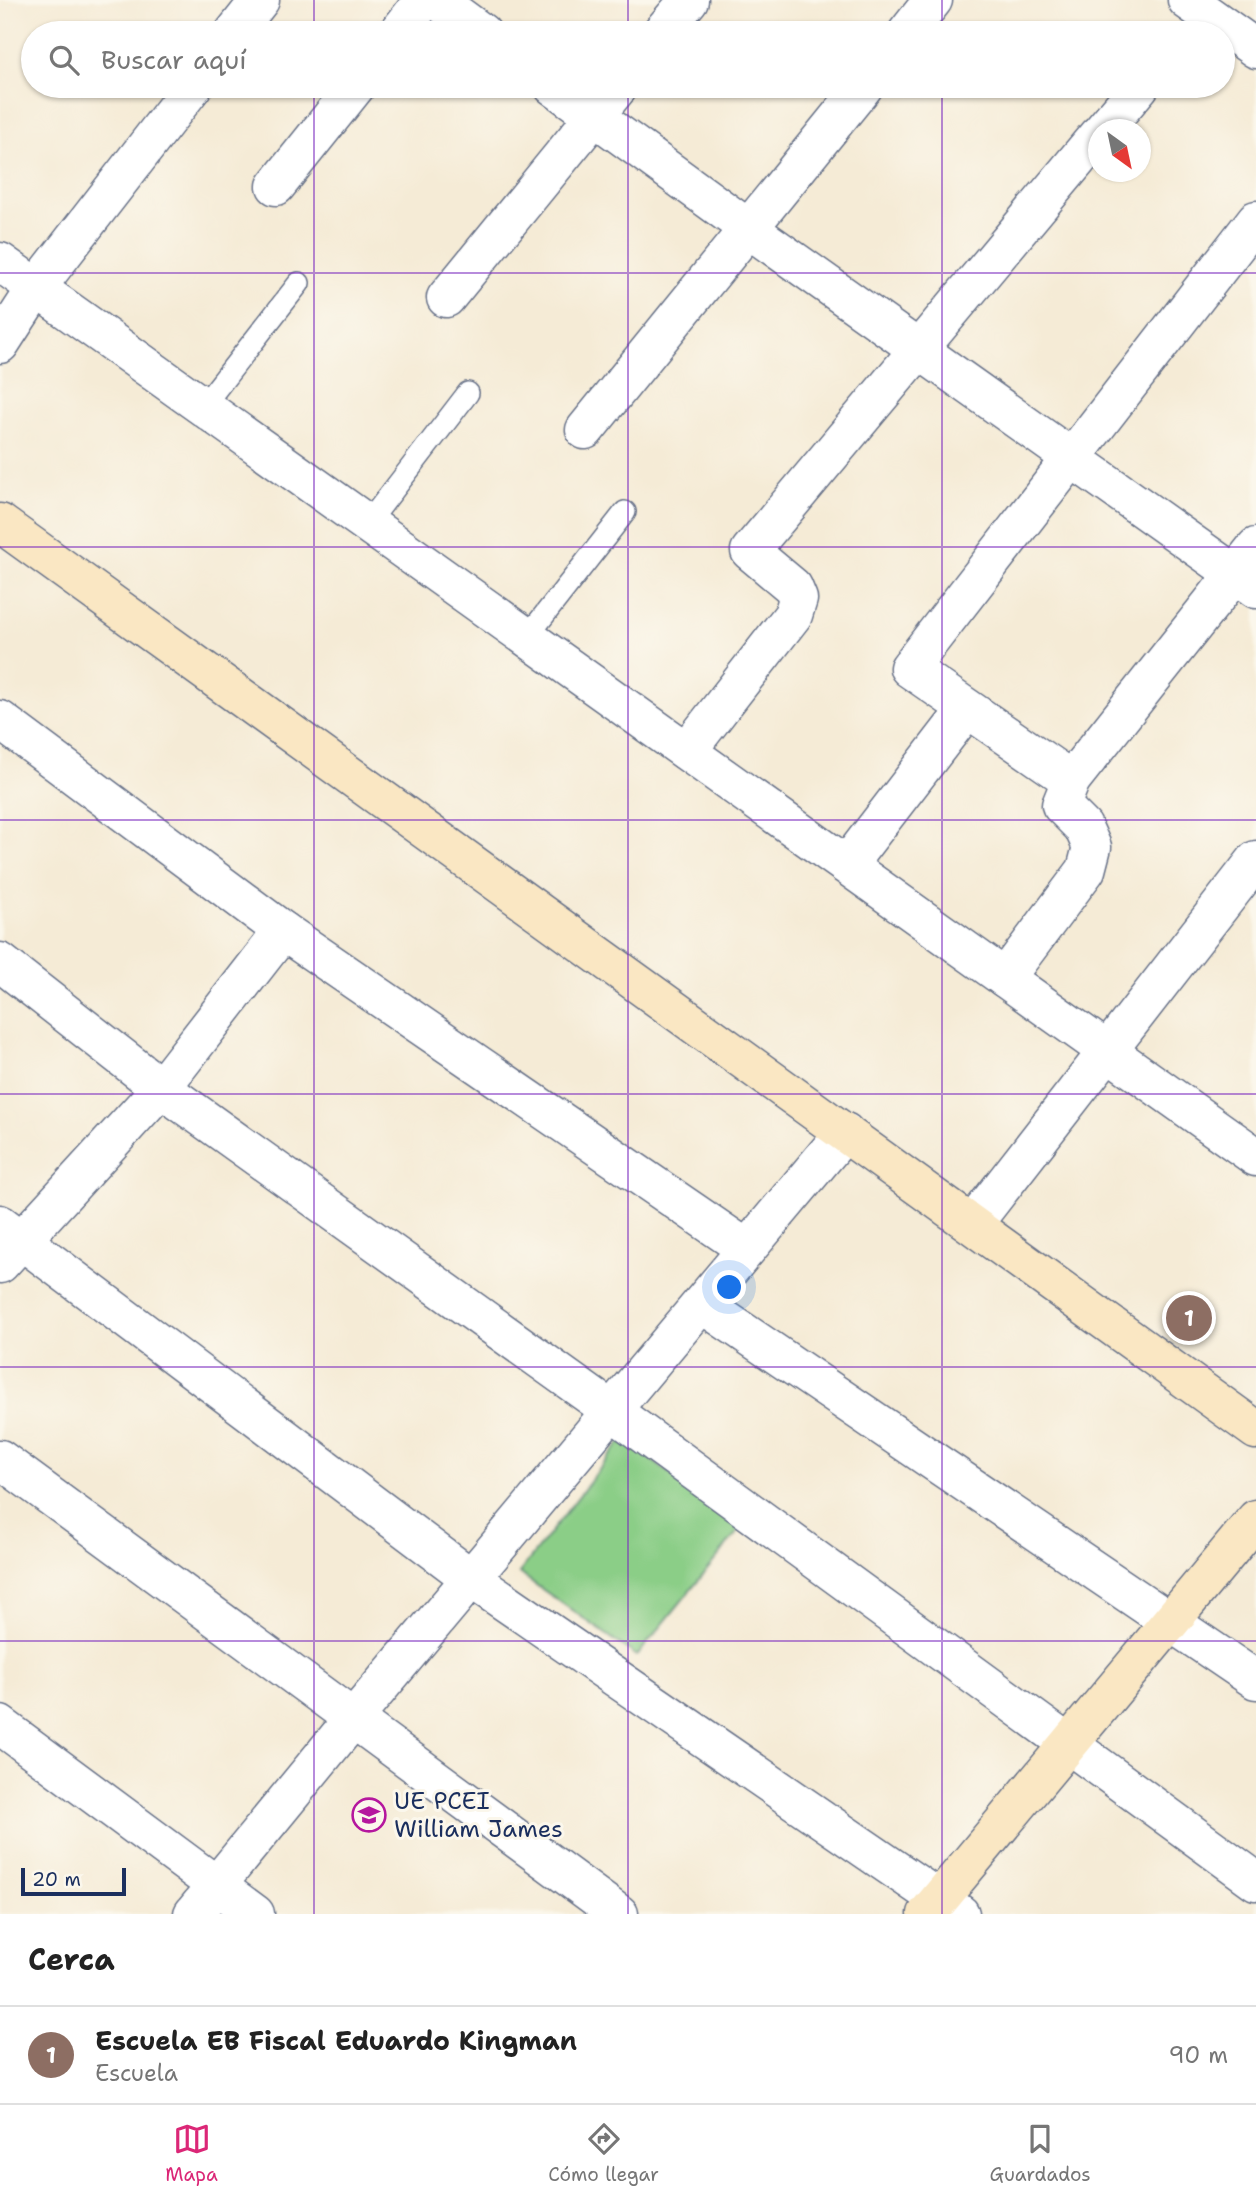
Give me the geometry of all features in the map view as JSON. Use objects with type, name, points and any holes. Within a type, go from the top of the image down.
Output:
[{"type":"street","points":[[243,21],[260,0]]},
{"type":"street","points":[[407,21],[424,0]]},
{"type":"street","points":[[437,0],[466,21]]},
{"type":"street","points":[[672,21],[689,0]]},
{"type":"street","points":[[916,21],[933,0]]},
{"type":"street","points":[[1235,38],[1256,49]]},
{"type":"street","points":[[0,344],[37,287],[185,98]]},
{"type":"street","points":[[276,186],[346,98]]},
{"type":"street","points":[[569,98],[749,229],[1072,457],[1249,570],[1071,780],[1061,805],[1083,827],[1091,847],[1086,870],[1005,978]]},
{"type":"street","points":[[446,298],[609,98]]},
{"type":"street","points":[[585,430],[854,98]]},
{"type":"street","points":[[1112,119],[1130,98]]},
{"type":"street","points":[[687,751],[793,615],[798,599],[793,587],[750,551],[1088,147]]},
{"type":"street","points":[[1071,780],[909,668],[1256,220]]},
{"type":"street","points":[[0,262],[1256,1157]]},
{"type":"street","points":[[0,523],[1256,1430]]},
{"type":"street","points":[[847,864],[967,709]]},
{"type":"street","points":[[0,720],[283,931],[747,1249]]},
{"type":"street","points":[[973,1224],[1256,860]]},
{"type":"street","points":[[283,931],[161,1088],[7,1242],[472,1579],[942,1909],[1069,1743],[1256,1518]]},
{"type":"street","points":[[0,962],[161,1088],[612,1411],[1256,1881]]},
{"type":"street","points":[[205,1900],[353,1719],[845,1132]]},
{"type":"street","points":[[702,1304],[1256,1680]]},
{"type":"street","points":[[0,1460],[619,1914]]},
{"type":"street","points":[[0,1725],[205,1900],[255,1914]]},
{"type":"lane","points":[[203,406],[299,283]]},
{"type":"lane","points":[[368,523],[468,393]]},
{"type":"lane","points":[[527,637],[625,512]]},
{"type":"green space","points":[[623,1439],[742,1527],[637,1656],[519,1573]]},
{"type":"place","name":"Escuela EB Fiscal Eduardo Kingman","points":[[1189,1318]]},
{"type":"place","name":"UE PCEI William James","points":[[369,1815]]}]
